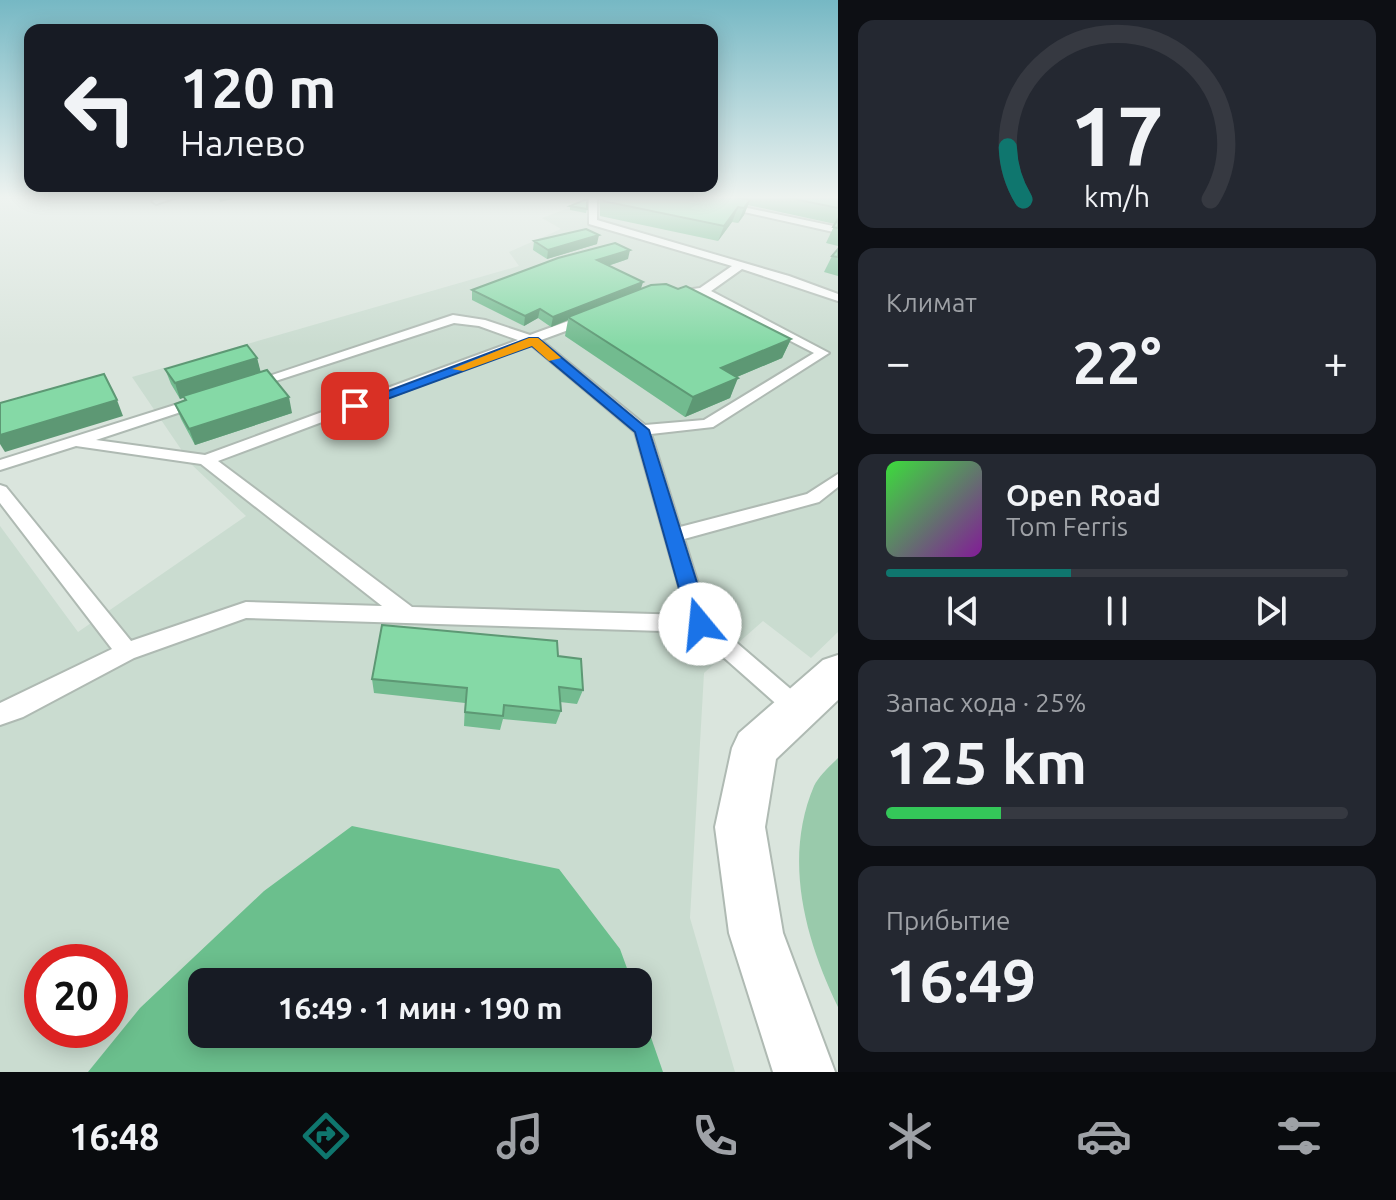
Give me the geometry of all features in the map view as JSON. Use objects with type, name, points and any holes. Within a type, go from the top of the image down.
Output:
[{"type":"street","points":[[804,1072],[756,933],[740,827],[755,748],[838,673]]},
{"type":"lane","points":[[673,246],[838,298]]},
{"type":"lane","points":[[658,295],[703,291],[740,265]]},
{"type":"lane","points":[[703,291],[831,352]]},
{"type":"lane","points":[[75,442],[206,460],[534,341],[602,313]]},
{"type":"lane","points":[[241,388],[453,319],[481,323],[534,341],[642,430],[700,624],[800,710]]},
{"type":"lane","points":[[642,430],[708,424],[831,352]]},
{"type":"lane","points":[[0,465],[211,397]]},
{"type":"lane","points":[[206,460],[407,614]]},
{"type":"lane","points":[[673,535],[813,498],[838,479]]},
{"type":"lane","points":[[0,491],[127,652]]},
{"type":"lane","points":[[0,714],[15,710],[127,652],[246,610],[700,624]]},
{"type":"shaded area","points":[[523,246],[838,246],[838,632],[811,658],[763,621],[704,673],[690,918],[735,1072],[0,1072],[0,526],[78,632],[246,516],[191,464],[132,377],[519,266],[509,252]]},
{"type":"shaded area","points":[[838,758],[838,1007],[808,926],[799,870],[805,814],[814,786]]},
{"type":"shaded area","points":[[352,826],[559,869],[620,949],[627,968],[188,968],[188,1048],[652,1048],[652,1040],[663,1072],[88,1072],[108,1048],[128,1048],[128,1023],[140,1008],[264,891]]},
{"type":"building","points":[[603,246],[621,246],[630,250],[597,260],[643,282],[553,317],[540,309],[525,316],[472,290],[558,258]]},
{"type":"building","points":[[666,284],[678,289],[686,286],[791,339],[721,368],[738,378],[693,397],[568,317],[651,285]]},
{"type":"building","points":[[247,345],[257,358],[175,383],[165,369]]},
{"type":"building","points":[[267,370],[289,397],[189,429],[175,404],[186,400],[183,396]]},
{"type":"building","points":[[104,374],[117,400],[0,435],[0,403]]},
{"type":"building","points":[[382,625],[557,641],[558,656],[581,659],[583,690],[559,687],[561,711],[504,705],[503,716],[465,712],[467,688],[372,679]]},
{"type":"slow traffic","points":[[458,369],[534,341],[554,358]]},
{"type":"route","points":[[355,406],[534,341],[642,430],[700,624]]}]
